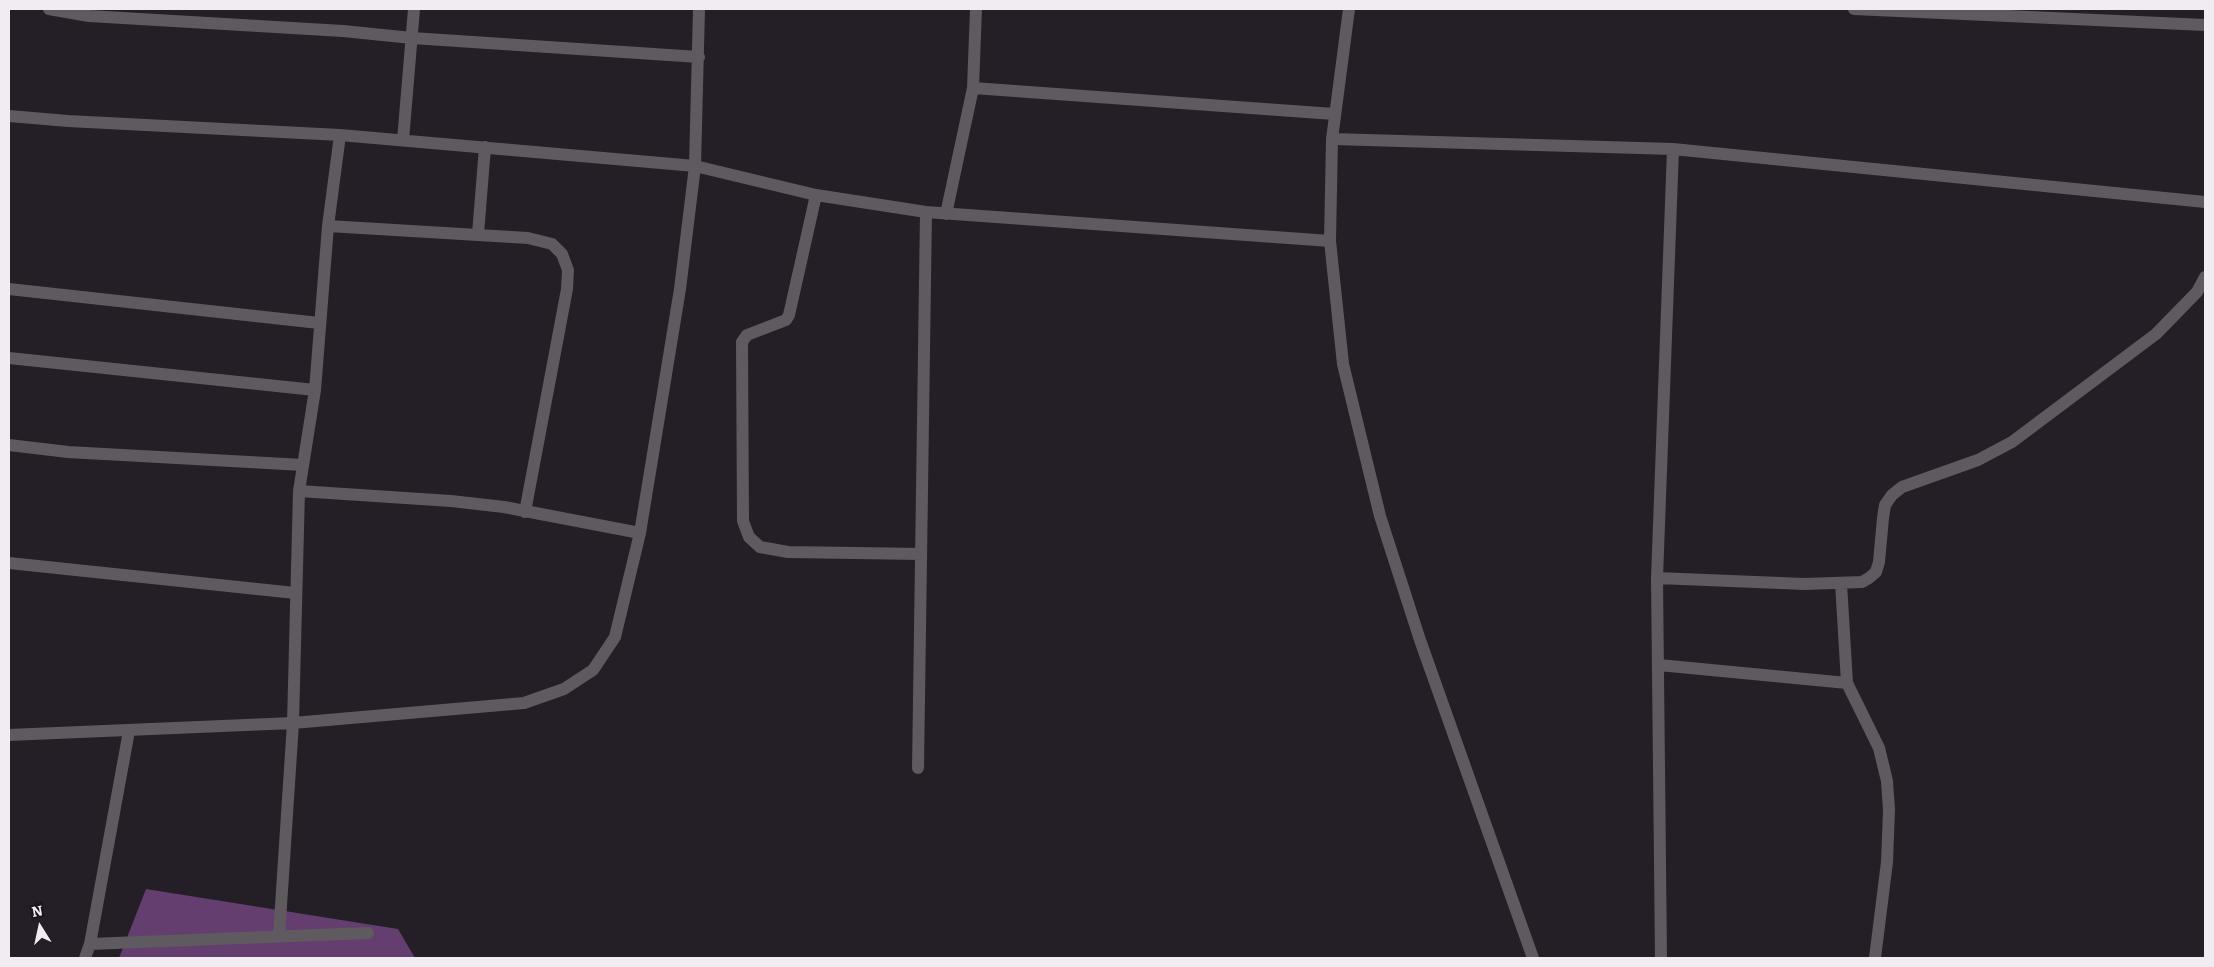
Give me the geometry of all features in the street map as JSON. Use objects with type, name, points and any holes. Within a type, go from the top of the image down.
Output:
[{"type":"street","points":[[49,9],[89,16],[343,31],[412,38],[699,57]]},
{"type":"street","points":[[403,140],[414,9]]},
{"type":"street","points":[[9,735],[293,723],[524,703],[564,689],[592,670],[616,637],[640,533],[680,289],[695,166],[699,9]]},
{"type":"street","points":[[946,214],[972,88],[976,9]]},
{"type":"street","points":[[1349,9],[1334,114],[1330,241],[1343,364],[1380,516],[1423,649],[1533,958]]},
{"type":"street","points":[[1854,9],[2205,25]]},
{"type":"street","points":[[972,88],[1334,114]]},
{"type":"street","points":[[9,116],[68,121],[340,135],[695,166],[816,195],[926,212],[1330,241]]},
{"type":"street","points":[[279,936],[293,723],[299,491],[315,390],[328,226],[340,135]]},
{"type":"street","points":[[1332,139],[1672,149],[2205,202]]},
{"type":"street","points":[[478,234],[485,148]]},
{"type":"street","points":[[1661,958],[1657,578],[1672,149]]},
{"type":"street","points":[[816,195],[789,315],[786,320],[748,335],[742,342],[743,521],[748,537],[760,547],[788,552],[921,554]]},
{"type":"street","points":[[918,768],[926,212]]},
{"type":"street","points":[[328,226],[528,238],[552,244],[562,254],[568,270],[567,289],[525,512]]},
{"type":"street","points":[[1657,578],[1841,584],[1862,582],[1876,572],[1885,505],[1892,494],[1902,487],[1978,460],[2012,442],[2156,334],[2197,292],[2205,277]]},
{"type":"street","points":[[9,289],[319,323]]},
{"type":"street","points":[[9,358],[315,390]]},
{"type":"street","points":[[9,445],[68,452],[303,465]]},
{"type":"street","points":[[299,491],[451,501],[525,512],[640,533]]},
{"type":"street","points":[[9,563],[295,593]]},
{"type":"street","points":[[1841,584],[1847,682],[1878,748],[1887,781],[1890,810],[1887,862],[1875,958]]},
{"type":"street","points":[[1659,665],[1847,682]]},
{"type":"street","points":[[85,958],[90,944],[129,731]]},
{"type":"street","points":[[90,944],[368,933]]},
{"type":"shaded area","points":[[146,889],[398,929],[415,958],[119,958]]}]
